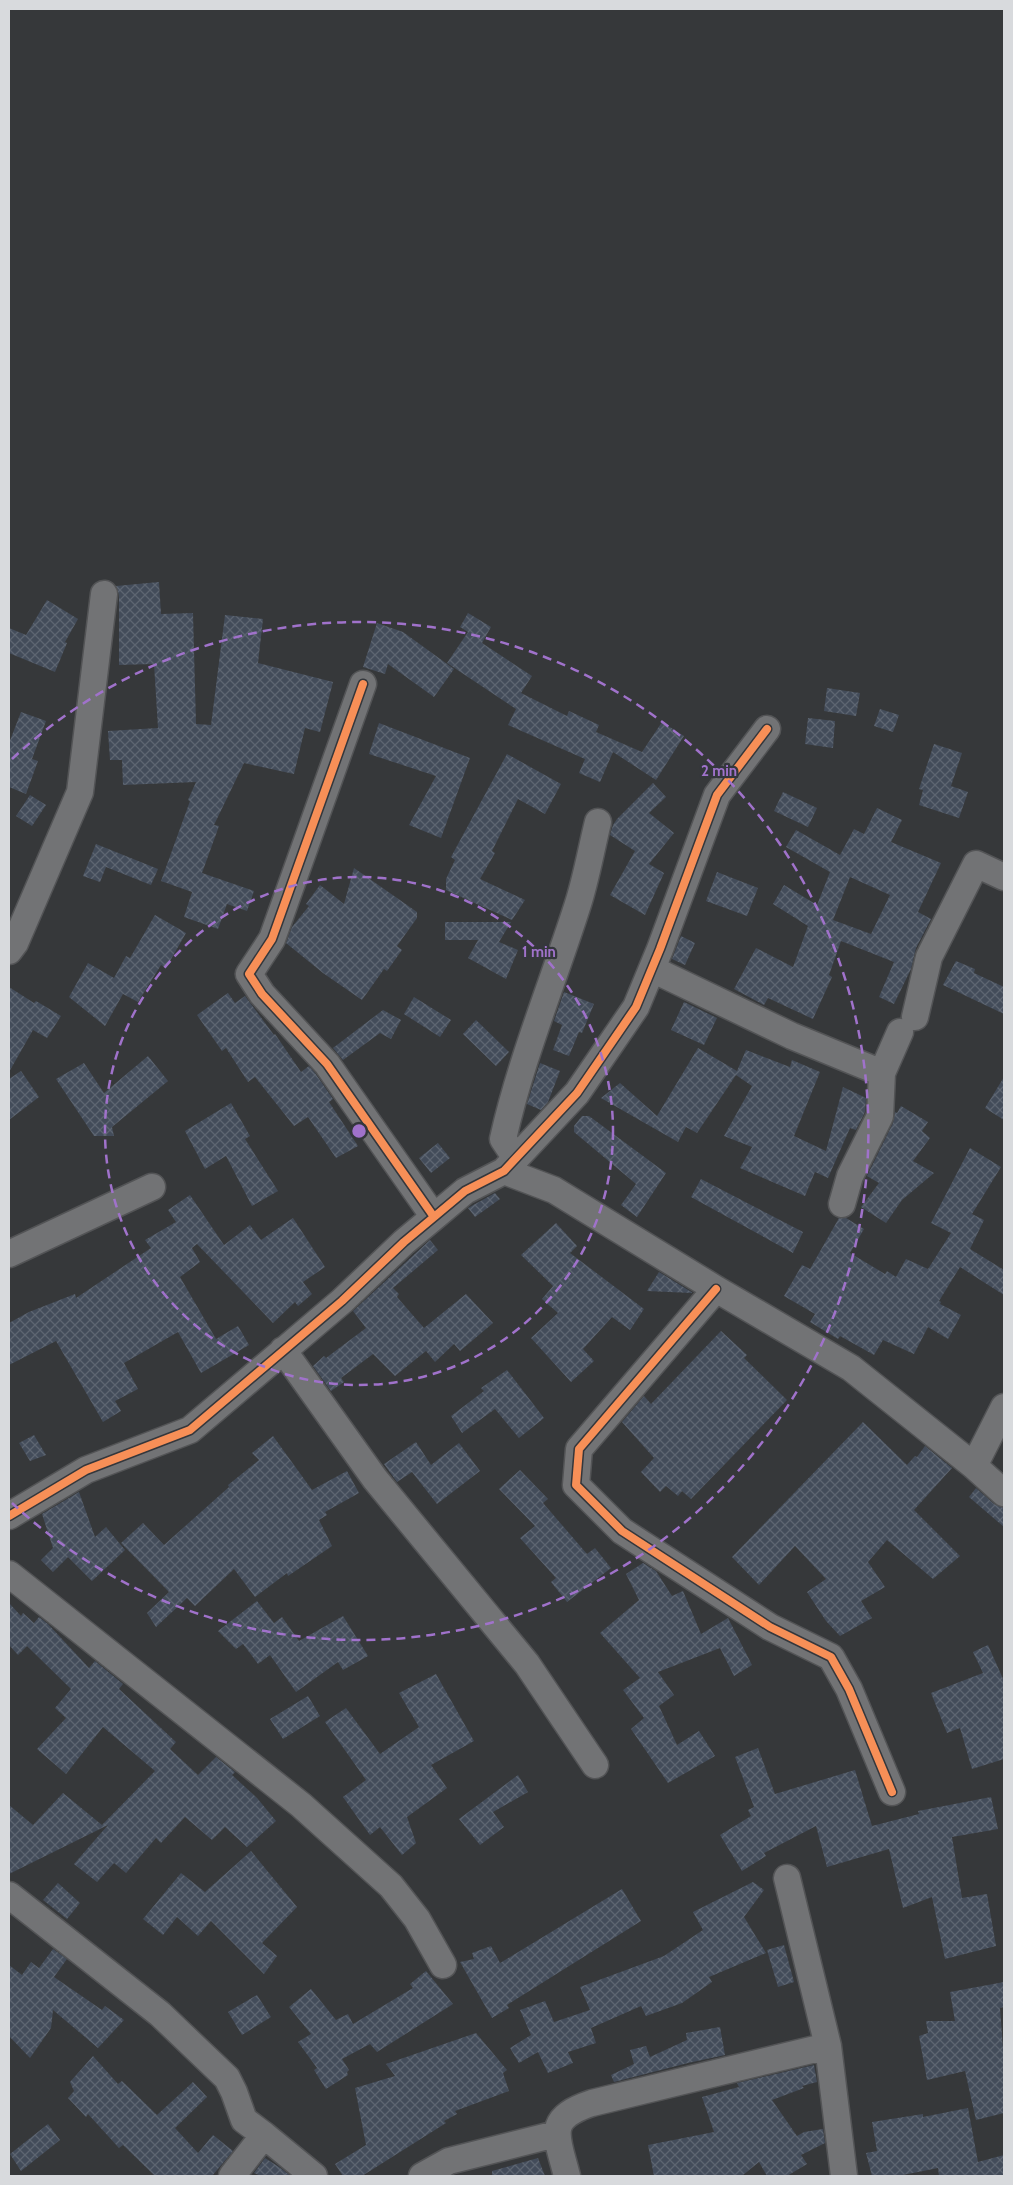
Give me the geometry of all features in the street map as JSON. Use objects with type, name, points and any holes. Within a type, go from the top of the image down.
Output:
[{"type":"street","points":[[9,951],[15,943],[80,792],[104,594]]},
{"type":"street","points":[[363,684],[272,939],[249,974],[262,994],[327,1064],[434,1217]]},
{"type":"street","points":[[9,1516],[86,1470],[190,1430],[342,1301],[404,1242],[465,1192],[509,1164],[577,1093],[636,1007],[717,795],[767,729]]},
{"type":"street","points":[[598,822],[578,906],[538,1015],[514,1091],[503,1139],[509,1164],[851,1368],[974,1466],[1004,1493]]},
{"type":"street","points":[[842,1204],[850,1176],[880,1116],[882,1073],[907,1025],[929,957],[976,864],[1004,877]]},
{"type":"street","points":[[652,969],[792,1036],[882,1073]]},
{"type":"street","points":[[9,1254],[152,1187]]},
{"type":"street","points":[[716,1289],[579,1449],[576,1485],[622,1531],[770,1627],[830,1657],[849,1689],[892,1792]]},
{"type":"street","points":[[283,1350],[375,1479],[527,1664],[596,1765]]},
{"type":"street","points":[[974,1466],[1004,1407]]},
{"type":"street","points":[[9,1574],[301,1805],[391,1886],[417,1920],[443,1965]]},
{"type":"street","points":[[787,1878],[828,2046],[844,2176]]},
{"type":"street","points":[[9,1895],[160,2014],[227,2078],[244,2120],[314,2176]]},
{"type":"street","points":[[567,2176],[556,2134],[561,2119],[572,2110],[585,2105],[828,2046]]},
{"type":"street","points":[[422,2176],[449,2161],[556,2134]]},
{"type":"street","points":[[232,2176],[264,2135]]},
{"type":"building","points":[[159,582],[161,614],[193,613],[196,724],[211,725],[225,615],[263,619],[258,663],[333,682],[320,732],[305,728],[294,774],[244,763],[214,825],[219,826],[202,873],[254,891],[247,911],[227,904],[218,929],[184,917],[192,892],[161,881],[190,801],[188,800],[196,782],[123,785],[122,760],[110,760],[108,731],[158,728],[154,664],[119,665],[119,595],[116,586]]},
{"type":"building","points":[[47,600],[78,619],[65,642],[67,643],[55,672],[9,653],[9,628],[26,635]]},
{"type":"building","points":[[468,613],[491,627],[482,643],[532,676],[521,693],[567,716],[569,711],[599,725],[596,732],[642,752],[662,722],[684,736],[656,780],[613,752],[600,782],[579,773],[585,759],[508,725],[516,709],[447,663],[468,632],[460,627]]},
{"type":"building","points":[[377,623],[403,632],[454,669],[434,697],[388,664],[385,674],[363,667]]},
{"type":"building","points":[[827,688],[860,693],[856,716],[824,711]]},
{"type":"building","points":[[880,709],[899,715],[893,732],[874,726]]},
{"type":"building","points":[[21,712],[46,721],[32,759],[38,761],[26,794],[9,787],[9,743]]},
{"type":"building","points":[[808,718],[835,721],[833,748],[805,744]]},
{"type":"building","points":[[379,723],[470,758],[441,838],[409,825],[436,776],[369,754]]},
{"type":"building","points":[[934,744],[962,753],[951,786],[968,792],[959,818],[919,805],[923,790],[919,789]]},
{"type":"building","points":[[507,754],[561,784],[545,814],[518,799],[492,851],[495,853],[480,879],[525,900],[512,920],[446,890],[446,879],[455,860],[451,857]]},
{"type":"building","points":[[653,783],[666,797],[649,813],[674,833],[649,864],[664,873],[645,915],[610,895],[635,851],[610,835],[617,819]]},
{"type":"building","points":[[783,792],[817,808],[808,827],[774,811]]},
{"type":"building","points":[[30,795],[46,805],[32,826],[16,816]]},
{"type":"building","points":[[877,808],[902,820],[891,842],[941,863],[918,912],[931,919],[916,948],[911,969],[894,1004],[879,997],[894,962],[841,941],[829,975],[832,977],[813,1019],[768,998],[764,1005],[734,989],[756,948],[793,967],[808,926],[773,904],[784,885],[817,905],[830,872],[786,847],[796,830],[840,855],[854,829],[864,834]],"holes":[[[850,877],[890,895],[871,934],[833,920]]]},
{"type":"building","points":[[96,844],[158,869],[151,885],[106,867],[100,882],[83,876]]},
{"type":"building","points":[[354,868],[417,912],[417,918],[397,946],[402,950],[387,971],[384,969],[362,1000],[323,973],[286,943],[292,927],[309,906],[306,904],[320,885],[344,904]]},
{"type":"building","points":[[717,872],[758,888],[747,916],[706,901]]},
{"type":"building","points":[[155,915],[186,933],[166,968],[161,965],[138,1002],[123,994],[105,1026],[69,997],[88,963],[114,978],[126,956],[130,958]]},
{"type":"building","points":[[445,922],[511,922],[499,942],[518,950],[506,979],[468,958],[478,940],[445,940]]},
{"type":"building","points":[[681,936],[695,943],[685,965],[672,959]]},
{"type":"building","points":[[956,961],[975,969],[974,973],[1004,987],[1004,1014],[943,985]]},
{"type":"building","points":[[9,987],[34,1003],[36,1001],[61,1016],[47,1038],[33,1030],[9,1072]]},
{"type":"building","points":[[564,992],[594,1004],[582,1033],[579,1032],[569,1056],[553,1050],[562,1025],[554,1021]]},
{"type":"building","points":[[228,993],[235,1003],[245,996],[275,1034],[301,1072],[309,1066],[315,1073],[333,1099],[329,1102],[358,1146],[336,1158],[308,1117],[294,1126],[255,1077],[248,1082],[226,1048],[222,1051],[197,1015]]},
{"type":"building","points":[[414,997],[451,1020],[440,1037],[404,1014]]},
{"type":"building","points":[[684,1002],[717,1018],[704,1045],[671,1030]]},
{"type":"building","points":[[383,1010],[401,1020],[391,1039],[380,1033],[343,1060],[333,1048]]},
{"type":"building","points":[[476,1020],[509,1052],[496,1066],[463,1034]]},
{"type":"building","points":[[698,1048],[737,1071],[746,1050],[790,1067],[792,1060],[820,1072],[794,1136],[826,1151],[843,1087],[866,1098],[865,1112],[856,1130],[850,1128],[828,1178],[815,1172],[805,1196],[740,1168],[752,1147],[724,1136],[752,1086],[736,1075],[697,1133],[686,1127],[678,1142],[601,1098],[620,1083],[657,1116]]},
{"type":"building","points":[[148,1056],[168,1081],[112,1127],[114,1136],[94,1136],[56,1079],[84,1063],[104,1093]]},
{"type":"building","points":[[540,1063],[560,1071],[548,1102],[541,1110],[527,1104]]},
{"type":"building","points":[[21,1071],[39,1097],[9,1120],[9,1079]]},
{"type":"building","points":[[1004,1077],[1004,1120],[985,1108]]},
{"type":"building","points":[[231,1103],[250,1136],[245,1139],[278,1191],[252,1206],[226,1156],[205,1169],[185,1131]]},
{"type":"building","points":[[901,1106],[928,1122],[922,1131],[930,1138],[913,1161],[934,1173],[902,1200],[886,1223],[861,1207],[879,1183],[867,1176],[893,1123],[895,1112],[897,1113]]},
{"type":"building","points":[[582,1116],[589,1116],[666,1173],[637,1217],[621,1205],[636,1184],[574,1132],[574,1126]]},
{"type":"building","points":[[438,1143],[450,1158],[431,1173],[419,1158]]},
{"type":"building","points":[[970,1148],[1001,1167],[972,1214],[984,1220],[970,1249],[1004,1270],[1004,1295],[960,1267],[939,1301],[941,1302],[940,1304],[961,1315],[948,1339],[928,1327],[914,1354],[883,1340],[874,1355],[840,1336],[838,1339],[810,1322],[815,1314],[784,1296],[802,1265],[810,1269],[839,1218],[846,1218],[864,1229],[850,1253],[885,1274],[887,1271],[896,1277],[906,1259],[928,1269],[951,1233],[931,1223]]},
{"type":"building","points":[[701,1179],[803,1232],[793,1253],[691,1197]]},
{"type":"building","points":[[495,1193],[500,1199],[475,1217],[468,1208]]},
{"type":"building","points":[[190,1195],[224,1245],[250,1225],[261,1240],[293,1218],[325,1267],[303,1282],[312,1294],[298,1306],[295,1302],[273,1323],[197,1244],[192,1248],[200,1262],[180,1277],[216,1339],[238,1326],[249,1345],[201,1373],[178,1332],[124,1363],[138,1389],[115,1401],[121,1411],[103,1422],[56,1341],[9,1365],[9,1323],[29,1312],[75,1294],[76,1298],[151,1248],[145,1240],[176,1222],[168,1210]]},
{"type":"building","points":[[556,1223],[577,1246],[570,1253],[644,1309],[630,1330],[612,1317],[583,1349],[594,1361],[571,1382],[531,1338],[558,1313],[542,1299],[553,1286],[521,1255]]},
{"type":"building","points":[[430,1240],[438,1250],[393,1288],[399,1294],[397,1297],[424,1328],[466,1294],[493,1323],[460,1351],[454,1344],[435,1362],[426,1351],[395,1376],[373,1354],[341,1378],[344,1382],[331,1391],[313,1366],[324,1356],[326,1358],[366,1328],[353,1311]]},
{"type":"building","points":[[659,1272],[693,1293],[647,1291]]},
{"type":"building","points":[[721,1331],[747,1355],[744,1358],[787,1400],[691,1499],[682,1491],[678,1496],[666,1486],[660,1492],[641,1472],[654,1458],[622,1422],[644,1396],[651,1404]]},
{"type":"building","points":[[507,1370],[544,1418],[519,1438],[495,1409],[462,1433],[451,1416],[484,1391],[481,1388]]},
{"type":"building","points":[[863,1422],[907,1465],[915,1456],[917,1457],[925,1446],[952,1468],[914,1510],[960,1556],[933,1579],[887,1540],[868,1562],[885,1587],[861,1601],[872,1618],[840,1636],[826,1621],[807,1592],[826,1579],[795,1546],[759,1585],[732,1557]]},
{"type":"building","points":[[34,1435],[46,1455],[30,1461],[19,1443]]},
{"type":"building","points":[[273,1436],[312,1490],[347,1471],[359,1493],[325,1512],[327,1515],[319,1520],[332,1546],[288,1576],[287,1573],[255,1597],[234,1569],[195,1606],[187,1598],[156,1627],[147,1613],[169,1592],[121,1543],[143,1523],[164,1545],[229,1487],[228,1485],[259,1460],[252,1453]]},
{"type":"building","points":[[416,1442],[431,1465],[459,1443],[480,1471],[437,1504],[412,1472],[397,1482],[384,1464]]},
{"type":"building","points":[[520,1470],[548,1499],[543,1503],[587,1554],[595,1548],[611,1568],[567,1602],[551,1582],[556,1578],[520,1538],[535,1526],[499,1489]]},
{"type":"building","points":[[976,1488],[994,1504],[1004,1508],[1004,1527],[969,1497]]},
{"type":"building","points":[[79,1492],[95,1537],[106,1527],[125,1550],[92,1581],[68,1557],[53,1572],[41,1560],[53,1548],[42,1514]]},
{"type":"building","points":[[643,1563],[656,1571],[672,1596],[683,1591],[701,1634],[728,1618],[752,1665],[734,1676],[720,1648],[658,1672],[674,1695],[659,1706],[677,1745],[699,1731],[715,1756],[668,1783],[631,1729],[644,1718],[623,1690],[640,1678],[600,1633],[639,1600],[626,1574]]},
{"type":"building","points":[[257,1601],[274,1623],[282,1617],[299,1641],[343,1616],[368,1656],[343,1670],[338,1662],[296,1692],[270,1655],[258,1664],[243,1644],[236,1649],[218,1631]]},
{"type":"building","points":[[9,1603],[21,1616],[23,1613],[34,1623],[39,1617],[48,1624],[89,1668],[95,1661],[123,1684],[119,1689],[176,1742],[170,1749],[198,1775],[216,1757],[235,1772],[232,1775],[257,1798],[276,1821],[247,1847],[225,1827],[212,1840],[185,1817],[161,1843],[156,1838],[126,1873],[114,1863],[97,1882],[74,1864],[108,1825],[9,1874],[9,1805],[33,1825],[63,1793],[102,1825],[155,1771],[103,1727],[66,1774],[37,1749],[66,1718],[55,1708],[71,1689],[27,1646],[18,1655],[9,1645]]},
{"type":"building","points":[[988,1645],[1004,1681],[1004,1759],[972,1769],[960,1728],[947,1733],[931,1693],[983,1673],[973,1652]]},
{"type":"building","points":[[436,1674],[474,1741],[431,1765],[447,1788],[407,1817],[416,1843],[402,1855],[380,1827],[370,1835],[343,1797],[366,1780],[325,1722],[346,1708],[380,1754],[419,1727],[399,1693]]},
{"type":"building","points":[[308,1696],[320,1716],[283,1739],[270,1719]]},
{"type":"building","points":[[758,1748],[775,1794],[855,1770],[872,1826],[919,1814],[918,1811],[991,1797],[998,1829],[952,1837],[962,1898],[987,1894],[996,1946],[945,1959],[932,1897],[903,1908],[889,1849],[827,1867],[816,1826],[764,1853],[766,1856],[742,1871],[720,1835],[751,1816],[748,1810],[754,1807],[735,1757]]},
{"type":"building","points":[[518,1775],[528,1792],[493,1812],[504,1827],[480,1845],[459,1819]]},
{"type":"building","points":[[251,1851],[297,1907],[262,1943],[277,1956],[264,1974],[211,1921],[198,1936],[177,1917],[163,1935],[143,1919],[181,1873],[205,1892]]},
{"type":"building","points":[[753,1882],[764,1890],[744,1917],[766,1953],[709,1977],[712,1982],[682,2003],[646,2016],[641,2006],[591,2028],[596,2043],[568,2052],[573,2063],[548,2073],[538,2052],[519,2063],[510,2048],[531,2035],[520,2010],[545,2001],[554,2022],[590,2010],[580,1987],[664,1956],[703,1930],[693,1912]]},
{"type":"building","points":[[58,1883],[80,1903],[67,1919],[43,1900]]},
{"type":"building","points":[[622,1889],[641,1921],[507,2005],[509,2008],[492,2018],[460,1962],[474,1959],[472,1953],[491,1946],[500,1963]]},
{"type":"building","points":[[784,1945],[794,1982],[778,1987],[767,1950]]},
{"type":"building","points":[[53,1949],[67,1959],[54,1977],[102,2010],[105,2006],[124,2020],[98,2048],[53,2010],[51,2028],[30,2058],[9,2036],[9,1965],[22,1975],[31,1962],[39,1968]]},
{"type":"building","points":[[426,1971],[453,2004],[377,2052],[370,2044],[342,2059],[349,2070],[347,2072],[348,2075],[326,2089],[314,2070],[317,2068],[298,2042],[311,2034],[289,2007],[311,1989],[336,2020],[348,2014],[353,2024],[413,1988],[410,1984]]},
{"type":"building","points":[[1004,1982],[1004,2007],[1000,2008],[1004,2062],[1004,2113],[976,2120],[965,2071],[927,2080],[919,2036],[928,2033],[926,2021],[955,2021],[950,1992]]},
{"type":"building","points":[[257,1995],[271,2017],[242,2035],[228,2012]]},
{"type":"building","points":[[720,2027],[725,2055],[614,2082],[611,2075],[634,2064],[630,2050],[646,2046],[650,2057],[687,2040],[686,2033]]},
{"type":"building","points":[[476,2033],[507,2070],[503,2073],[509,2091],[455,2111],[457,2114],[444,2121],[446,2123],[362,2176],[343,2176],[335,2164],[366,2145],[355,2088],[395,2076],[386,2064]]},
{"type":"building","points":[[93,2056],[118,2084],[122,2081],[157,2115],[193,2082],[207,2097],[175,2128],[198,2153],[213,2135],[233,2151],[212,2176],[155,2176],[123,2145],[119,2148],[88,2114],[86,2117],[68,2098],[74,2091],[70,2082]]},
{"type":"building","points":[[814,2065],[817,2082],[802,2086],[804,2088],[772,2100],[797,2136],[804,2132],[823,2129],[825,2143],[801,2155],[807,2164],[787,2176],[767,2176],[759,2162],[743,2175],[737,2176],[654,2176],[648,2145],[714,2132],[702,2097],[739,2087],[737,2083]]},
{"type":"building","points":[[968,2108],[978,2162],[1004,2155],[1004,2176],[939,2176],[938,2168],[898,2176],[872,2176],[866,2153],[877,2151],[872,2122],[923,2114],[923,2117]]},
{"type":"building","points":[[48,2124],[60,2140],[21,2171],[10,2154]]},
{"type":"building","points":[[265,2158],[291,2176],[261,2176],[254,2173]]},
{"type":"building","points":[[538,2158],[545,2176],[492,2176],[492,2171]]},
{"type":"cycle path","points":[[363,684],[272,939],[249,974],[262,994],[327,1064],[434,1217]]},
{"type":"cycle path","points":[[9,1516],[86,1470],[190,1430],[342,1301],[404,1242],[465,1191],[504,1171],[577,1093],[636,1007],[660,949],[717,795],[767,729]]},
{"type":"cycle path","points":[[716,1289],[579,1449],[576,1485],[622,1531],[770,1627],[831,1657],[849,1689],[892,1792]]}]
